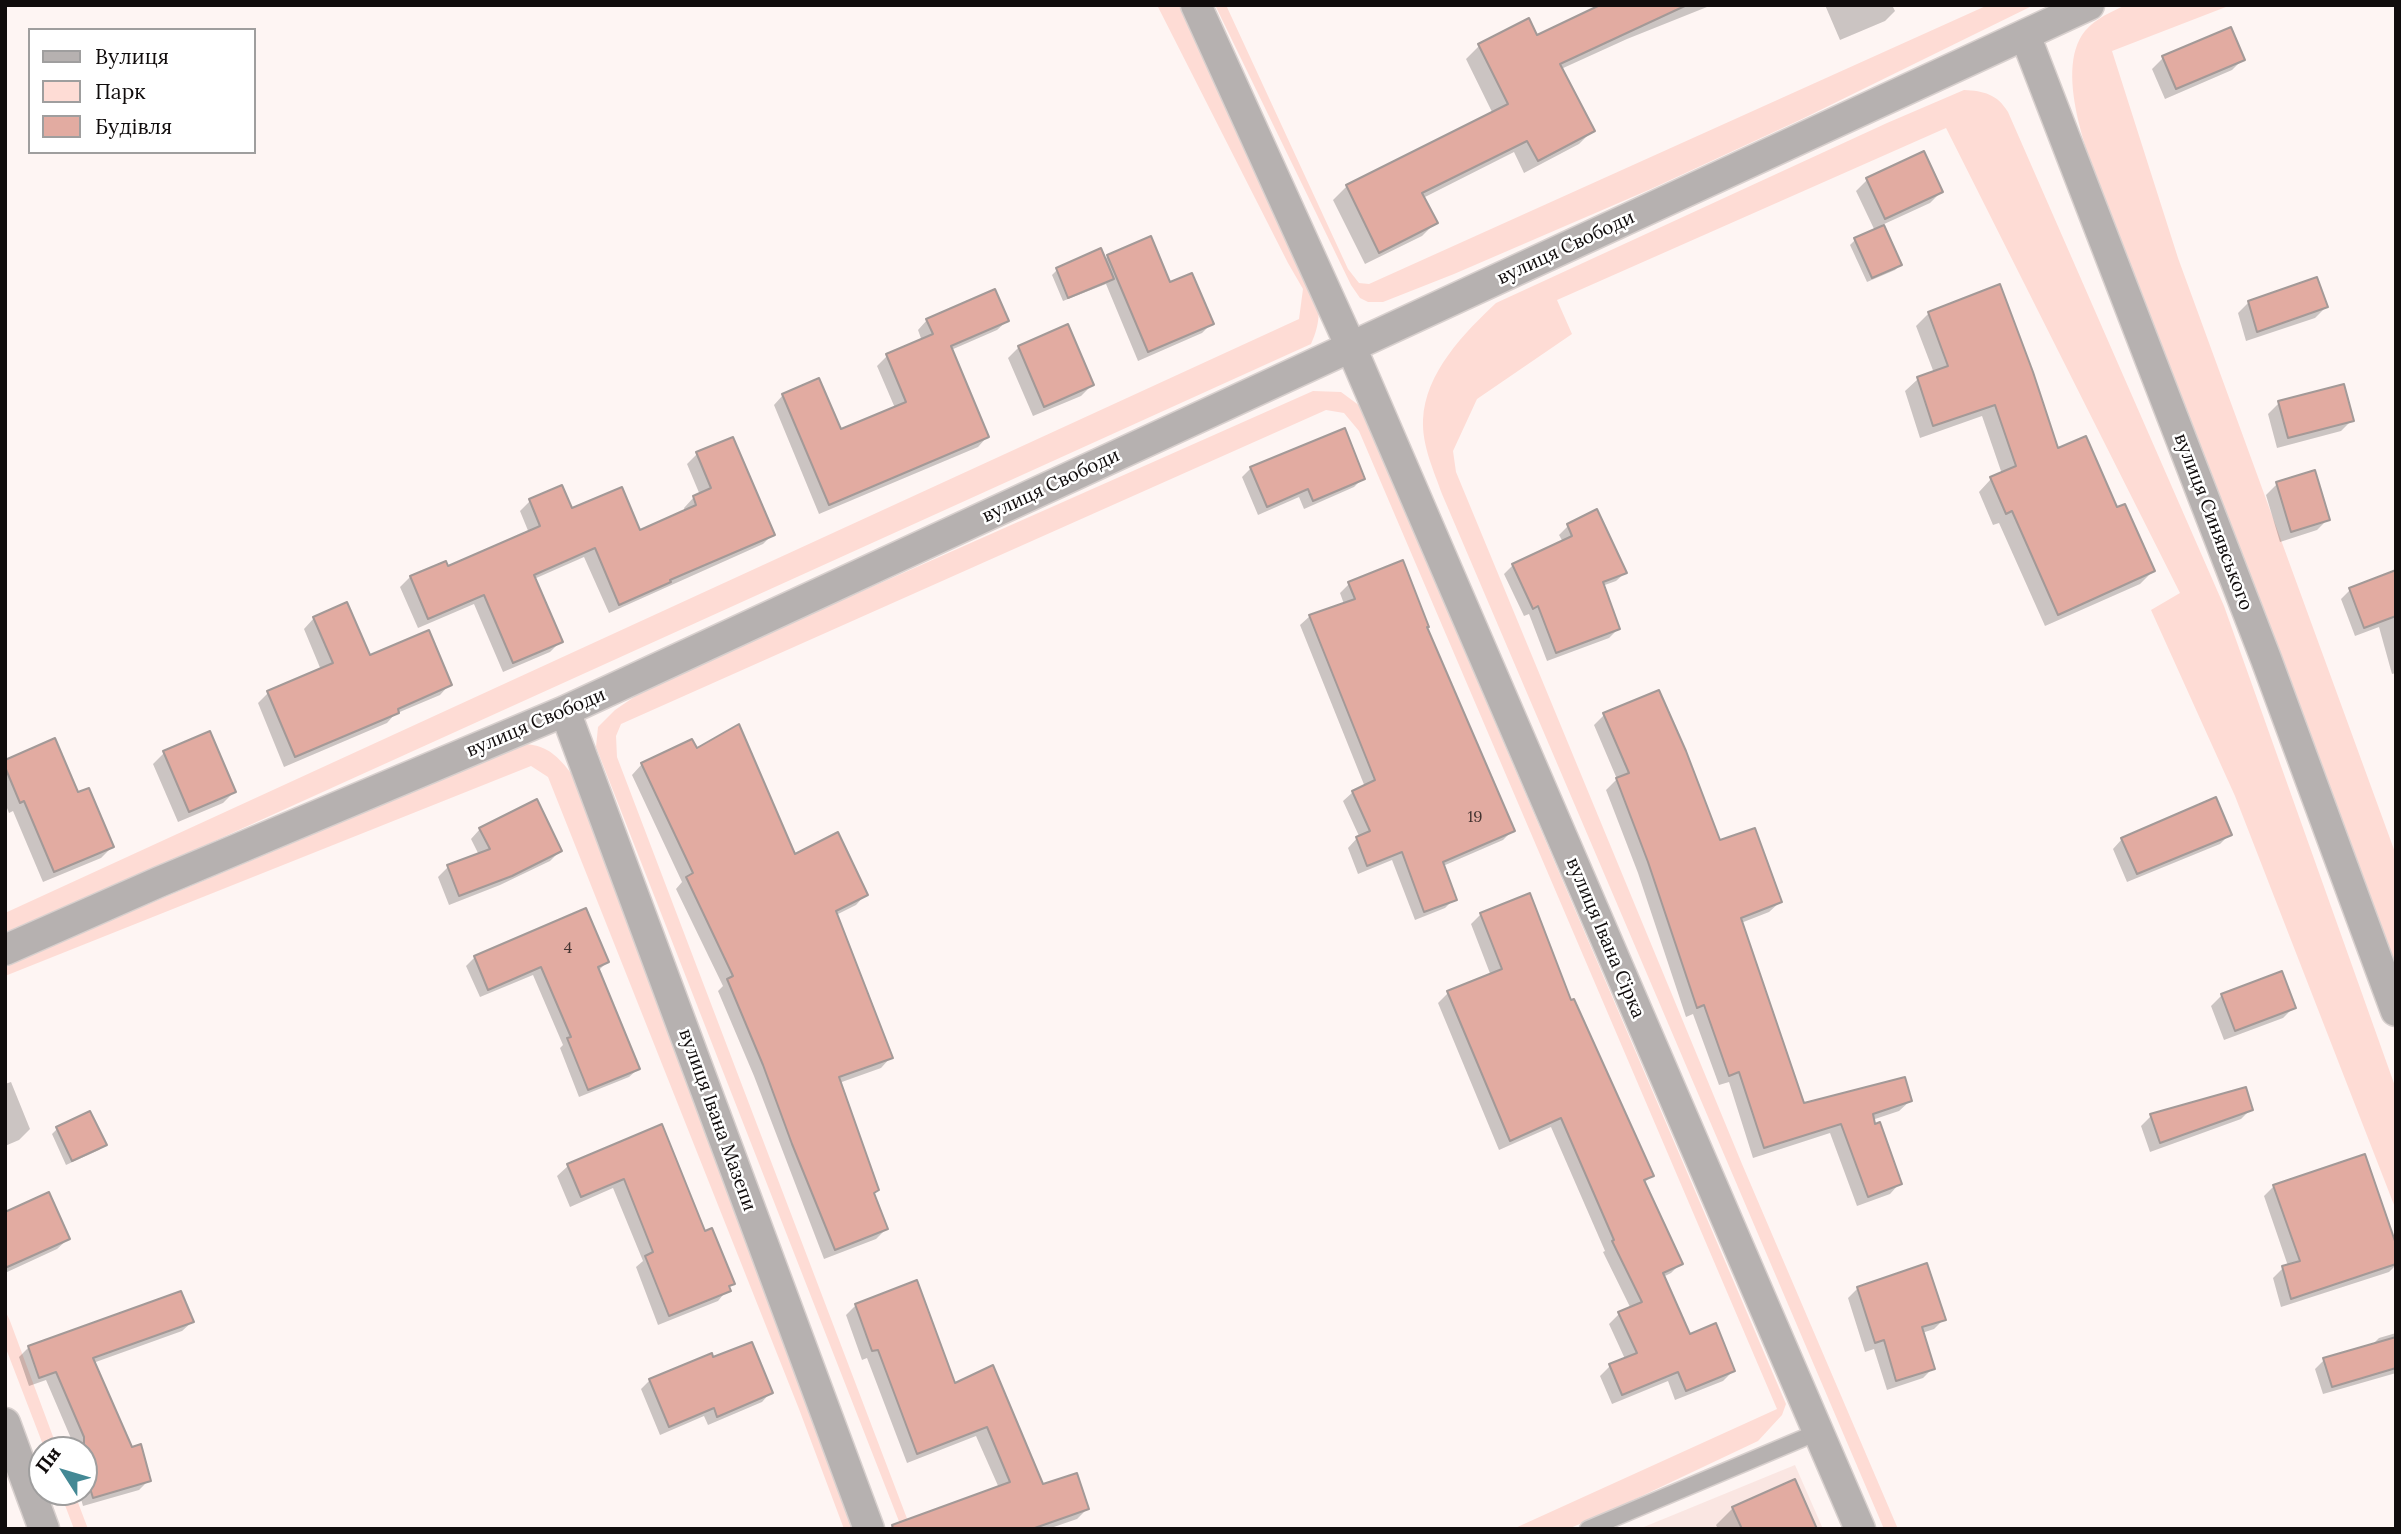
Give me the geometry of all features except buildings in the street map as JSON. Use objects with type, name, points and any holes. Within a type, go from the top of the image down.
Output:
[{"type":"street","name":"вулиця Івана Сірка","points":[[1196,5],[1351,347],[1860,1529]]},
{"type":"street","name":"вулиця Свободи","points":[[5,950],[565,711],[2089,5]]},
{"type":"street","name":"вулиця Синявського","points":[[2025,35],[2266,659],[2396,1012]]},
{"type":"street","name":"вулиця Івана Мазепи","points":[[565,711],[869,1529]]},
{"type":"street","points":[[5,1423],[44,1529]]},
{"type":"lane","points":[[1588,1529],[1818,1432]]},
{"type":"shaded area","points":[[1795,1465],[1823,1529],[1639,1529]]},
{"type":"green space","points":[[1157,5],[1180,5],[1316,283],[1319,314],[1311,344],[5,936],[5,913],[1299,319],[1303,289]]},
{"type":"green space","points":[[1215,5],[1226,5],[1348,269],[1359,283],[1369,284],[1988,5],[2034,5],[1802,119],[1651,189],[1454,274],[1383,302],[1368,302],[1360,298],[1351,285]]},
{"type":"green space","points":[[2126,5],[2231,5],[2112,51],[2178,258],[2396,855],[2396,986],[2086,149],[2074,96],[2072,71],[2076,49],[2089,26]]},
{"type":"green space","points":[[1964,90],[1989,95],[1999,101],[2008,112],[2224,606],[2396,1089],[2396,1210],[2235,796],[2151,610],[2180,593],[1946,128],[1557,300],[1572,334],[1477,399],[1453,451],[1456,472],[1742,1164],[1898,1529],[1884,1529],[1442,494],[1426,449],[1423,420],[1431,386],[1448,355],[1496,303]]},
{"type":"green space","points":[[1313,391],[1341,392],[1360,406],[1786,1404],[1782,1415],[1758,1441],[1608,1512],[1568,1529],[1513,1529],[1777,1409],[1359,431],[1344,413],[1326,410],[621,724],[616,736],[617,757],[911,1529],[902,1529],[596,747],[598,727],[615,710],[653,684]]},
{"type":"green space","points":[[526,744],[552,753],[572,774],[858,1529],[844,1529],[548,777],[531,766],[5,976],[5,965]]},
{"type":"green space","points":[[5,1310],[53,1436],[40,1436],[5,1346]]},
{"type":"green space","points":[[65,1506],[79,1506],[88,1529],[74,1529]]}]
